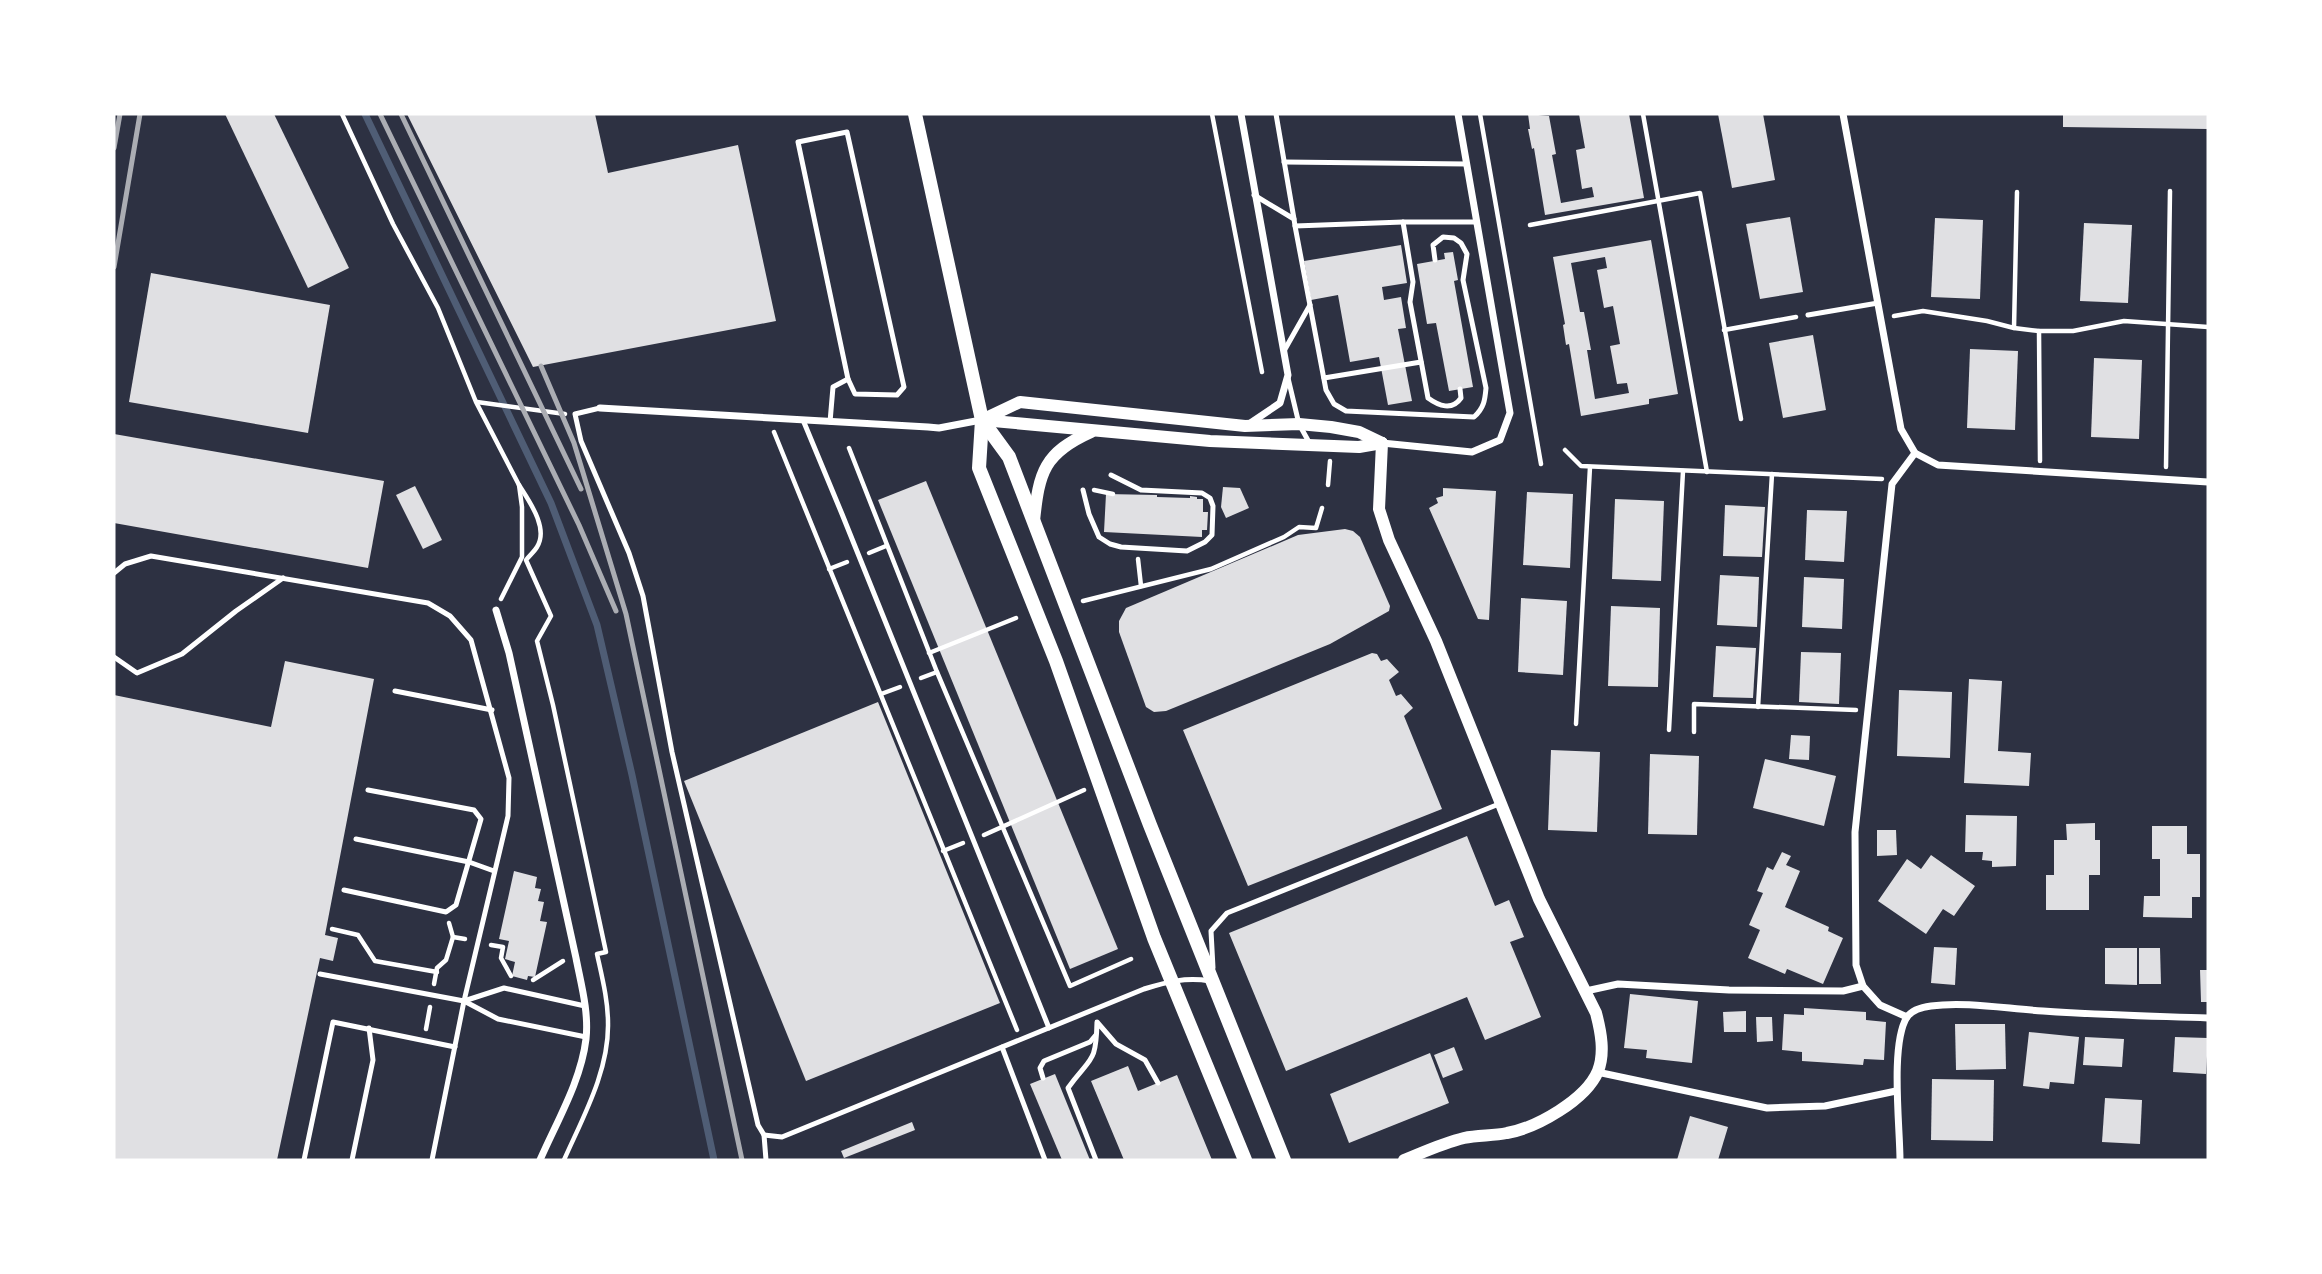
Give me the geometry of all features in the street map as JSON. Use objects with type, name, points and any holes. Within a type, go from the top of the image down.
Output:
[{"type":"main road","points":[[915,114],[982,420],[979,468],[1056,661],[1154,938],[1245,1160]]},
{"type":"main road","points":[[982,420],[1009,457],[1284,1160]]},
{"type":"street","points":[[982,420],[1210,441],[1359,447],[1382,443],[1472,452],[1500,440],[1510,413],[1458,114]]},
{"type":"street","points":[[1843,114],[1900,429],[1915,453],[1938,466],[2208,482]]},
{"type":"street","points":[[1239,115],[1288,375],[1280,403],[1245,426]]},
{"type":"street","points":[[600,408],[939,428],[982,420],[1020,402],[1245,426],[1299,424],[1348,429],[1382,443]]},
{"type":"street","points":[[1033,524],[1038,483],[1047,465],[1066,443],[1095,430]]},
{"type":"street","points":[[1382,443],[1379,509],[1389,540],[1436,641],[1539,899],[1596,1013],[1602,1052],[1597,1072],[1583,1092],[1561,1110],[1510,1133],[1467,1137],[1441,1144],[1404,1160]]},
{"type":"street","points":[[1907,1017],[1880,1005],[1863,986],[1856,965],[1855,832],[1892,484],[1915,453]]},
{"type":"street","points":[[496,610],[509,653],[585,1006],[586,1037],[579,1072],[540,1160]]},
{"type":"street","points":[[1586,991],[1618,984],[1729,990],[1843,991],[1863,986]]},
{"type":"street","points":[[1900,1160],[1900,1121],[1896,1091],[1900,1041],[1907,1017],[1916,1010],[1953,1005],[2208,1018]]},
{"type":"street","points":[[1597,1072],[1767,1108],[1825,1106],[1896,1091]]},
{"type":"lane","points":[[1276,114],[1325,390],[1334,404],[1346,411],[1474,416],[1480,411],[1485,402],[1486,388],[1463,280],[1467,254],[1461,243],[1443,237],[1433,245],[1436,260]]},
{"type":"lane","points":[[847,132],[904,387],[897,395],[855,394],[848,379],[798,142],[847,132]]},
{"type":"lane","points":[[1284,162],[1467,164]]},
{"type":"lane","points":[[1254,195],[1294,223],[1477,222]]},
{"type":"lane","points":[[1403,222],[1413,282],[1410,302],[1428,398],[1449,407],[1457,404],[1461,398],[1460,389]]},
{"type":"lane","points":[[1808,315],[1878,303]]},
{"type":"lane","points":[[1283,352],[1310,305]]},
{"type":"lane","points":[[1324,378],[1422,362]]},
{"type":"lane","points":[[1288,375],[1299,424],[1310,444]]},
{"type":"lane","points":[[830,422],[833,387],[848,379]]},
{"type":"lane","points":[[600,408],[575,414],[581,442],[629,553],[643,596],[671,752],[758,1125],[764,1135],[766,1160]]},
{"type":"lane","points":[[803,420],[1049,1028]]},
{"type":"lane","points":[[1083,490],[1099,537],[1110,544],[1186,551],[1205,542],[1212,535],[1213,506],[1210,498],[1202,493],[1141,489],[1111,475]]},
{"type":"lane","points":[[114,573],[125,564],[151,556],[428,603],[450,616],[471,640],[509,778],[508,816],[464,1001],[432,1160]]},
{"type":"lane","points":[[114,657],[137,673],[182,654],[283,578]]},
{"type":"lane","points":[[395,691],[492,710]]},
{"type":"lane","points":[[344,890],[446,912],[456,905],[481,819],[474,810],[368,790]]},
{"type":"lane","points":[[764,1135],[782,1137],[1092,1010],[1173,980],[1191,978],[1213,981],[1211,931],[1227,913],[1501,803]]},
{"type":"lane","points":[[356,839],[469,863],[494,872]]},
{"type":"lane","points":[[320,974],[464,1001],[498,1019],[586,1037]]},
{"type":"lane","points":[[464,1001],[504,988],[585,1006]]},
{"type":"lane","points":[[1092,1010],[1097,1022],[1116,1044],[1145,1060],[1158,1083]]},
{"type":"lane","points":[[304,1160],[333,1022],[455,1047]]},
{"type":"lane","points":[[1096,1160],[1068,1088],[1092,1059],[1097,1022]]},
{"type":"lane","points":[[352,1160],[373,1060],[369,1028]]},
{"type":"lane","points":[[1043,1078],[1040,1068],[1044,1061],[1090,1042],[1097,1034]]},
{"type":"lane","points":[[1002,1047],[1045,1160]]},
{"type":"path","points":[[342,114],[393,224],[438,308],[476,402],[537,517],[539,546],[526,560],[551,615],[537,641],[606,952],[559,961],[535,979],[528,981]]},
{"type":"path","points":[[1212,114],[1262,372]]},
{"type":"path","points":[[1480,114],[1541,464]]},
{"type":"path","points":[[1644,114],[1707,472]]},
{"type":"path","points":[[2166,480],[2170,191]]},
{"type":"path","points":[[2014,328],[2017,192]]},
{"type":"path","points":[[1530,225],[1700,193],[1741,419]]},
{"type":"path","points":[[1880,318],[1923,311],[2039,331],[2073,331],[2124,321],[2168,322],[2208,327]]},
{"type":"path","points":[[1724,330],[1808,315]]},
{"type":"path","points":[[2039,331],[2040,472]]},
{"type":"path","points":[[476,402],[575,414]]},
{"type":"path","points":[[768,418],[1021,1039]]},
{"type":"path","points":[[849,448],[929,653],[1070,986],[1131,959]]},
{"type":"path","points":[[1565,450],[1581,467],[1880,477]]},
{"type":"path","points":[[1328,485],[1330,456]]},
{"type":"path","points":[[1576,724],[1590,467]]},
{"type":"path","points":[[1669,730],[1683,471]]},
{"type":"path","points":[[1758,707],[1772,474]]},
{"type":"path","points":[[496,610],[522,557],[519,485]]},
{"type":"path","points":[[1083,601],[1211,569],[1284,537],[1299,527],[1316,528],[1322,508]]},
{"type":"path","points":[[929,653],[1016,618]]},
{"type":"path","points":[[1694,732],[1694,704],[1867,711]]},
{"type":"path","points":[[943,851],[1001,828],[1085,789]]},
{"type":"path","points":[[332,929],[358,935],[375,961],[437,972]]},
{"type":"path","points":[[564,1160],[599,1077],[606,1052],[607,1010],[597,954]]},
{"type":"building","points":[[225,114],[274,114],[349,268],[308,288]]},
{"type":"building","points":[[407,114],[595,114],[608,173],[738,145],[776,321],[533,367]]},
{"type":"building","points":[[1528,114],[1549,116],[1556,154],[1552,155],[1561,203],[1594,197],[1592,187],[1582,189],[1576,150],[1585,148],[1579,114],[1629,114],[1644,198],[1545,215],[1534,148],[1532,149],[1528,129]]},
{"type":"building","points":[[1718,114],[1763,114],[1775,180],[1732,188]]},
{"type":"building","points":[[2063,114],[2208,114],[2208,129],[2063,127]]},
{"type":"building","points":[[1790,217],[1803,292],[1760,299],[1746,224]]},
{"type":"building","points":[[1935,218],[1983,220],[1980,299],[1931,297]]},
{"type":"building","points":[[2084,223],[2132,225],[2128,303],[2080,301]]},
{"type":"building","points":[[1651,240],[1678,394],[1649,399],[1649,404],[1581,416],[1569,344],[1566,345],[1553,257]],"holes":[[[1605,257],[1607,268],[1597,270],[1604,308],[1613,306],[1620,344],[1610,346],[1617,384],[1627,383],[1629,393],[1595,399],[1587,350],[1591,350],[1584,312],[1580,312],[1571,263]]]},
{"type":"building","points":[[1401,245],[1407,283],[1382,287],[1384,300],[1401,297],[1406,328],[1398,329],[1412,401],[1388,405],[1379,357],[1350,362],[1338,295],[1311,300],[1304,261]]},
{"type":"building","points":[[1453,252],[1458,280],[1454,281],[1473,387],[1449,391],[1436,323],[1427,324],[1417,264],[1445,259],[1444,253]]},
{"type":"building","points":[[151,273],[330,305],[308,433],[129,402]]},
{"type":"building","points":[[1813,335],[1826,410],[1783,418],[1769,343]]},
{"type":"building","points":[[1970,349],[2018,351],[2015,430],[1967,428]]},
{"type":"building","points":[[2094,358],[2142,360],[2139,439],[2091,437]]},
{"type":"building","points":[[114,434],[384,481],[368,568],[114,523]]},
{"type":"building","points":[[926,481],[1118,949],[1070,969],[878,500]]},
{"type":"building","points":[[415,486],[442,540],[423,549],[396,495]]},
{"type":"building","points":[[1223,487],[1240,488],[1249,508],[1226,518],[1221,507]]},
{"type":"building","points":[[1443,488],[1496,491],[1489,620],[1478,619],[1429,508],[1438,503],[1436,498],[1443,496]]},
{"type":"building","points":[[1527,492],[1573,494],[1570,568],[1523,565]]},
{"type":"building","points":[[1106,494],[1190,496],[1203,499],[1203,512],[1208,512],[1207,530],[1202,530],[1202,537],[1104,532]]},
{"type":"building","points":[[1615,499],[1664,501],[1661,581],[1612,579]]},
{"type":"building","points":[[1725,505],[1765,507],[1762,557],[1723,556]]},
{"type":"building","points":[[1807,510],[1847,511],[1844,562],[1805,560]]},
{"type":"building","points":[[1345,529],[1360,537],[1390,606],[1389,611],[1330,644],[1166,711],[1154,712],[1146,707],[1119,632],[1119,621],[1126,608],[1298,535]]},
{"type":"building","points":[[1720,575],[1759,577],[1757,627],[1717,625]]},
{"type":"building","points":[[1804,577],[1844,579],[1842,629],[1802,627]]},
{"type":"building","points":[[1521,598],[1567,601],[1563,675],[1518,672]]},
{"type":"building","points":[[1611,606],[1660,608],[1658,687],[1608,686]]},
{"type":"building","points":[[1716,646],[1756,648],[1753,698],[1713,697]]},
{"type":"building","points":[[1801,652],[1841,653],[1839,704],[1799,702]]},
{"type":"building","points":[[1372,653],[1377,654],[1381,661],[1387,659],[1399,672],[1389,680],[1396,696],[1401,694],[1413,708],[1404,716],[1442,809],[1248,886],[1183,730]]},
{"type":"building","points":[[285,661],[374,679],[325,935],[338,938],[333,961],[320,958],[277,1160],[114,1160],[114,695],[271,727]]},
{"type":"building","points":[[1969,679],[2002,681],[1998,751],[2031,753],[2029,786],[1964,783]]},
{"type":"building","points":[[1899,690],[1952,692],[1950,758],[1897,756]]},
{"type":"building","points":[[878,702],[1000,1003],[806,1081],[684,781]]},
{"type":"building","points":[[1791,735],[1810,736],[1809,760],[1789,759]]},
{"type":"building","points":[[1551,750],[1600,752],[1597,832],[1548,830]]},
{"type":"building","points":[[1650,754],[1699,756],[1697,835],[1648,834]]},
{"type":"building","points":[[1765,759],[1836,776],[1824,826],[1753,808]]},
{"type":"building","points":[[1966,815],[2017,816],[2016,866],[1992,867],[1992,861],[1982,860],[1983,852],[1965,852]]},
{"type":"building","points":[[2095,823],[2095,840],[2100,840],[2100,875],[2089,875],[2089,910],[2046,910],[2046,875],[2054,875],[2054,840],[2067,840],[2066,824]]},
{"type":"building","points":[[2152,826],[2187,826],[2187,854],[2200,854],[2200,897],[2192,897],[2192,918],[2143,917],[2144,896],[2160,896],[2160,859],[2152,859]]},
{"type":"building","points":[[1877,830],[1896,830],[1897,855],[1877,856]]},
{"type":"building","points":[[1467,836],[1495,906],[1509,900],[1524,937],[1510,942],[1541,1017],[1485,1040],[1467,997],[1286,1071],[1229,933]]},
{"type":"building","points":[[1782,852],[1791,856],[1786,865],[1800,871],[1785,907],[1829,927],[1828,931],[1843,938],[1823,984],[1787,969],[1785,974],[1748,958],[1760,930],[1749,925],[1763,893],[1757,891],[1767,867],[1773,870]]},
{"type":"building","points":[[1931,855],[1975,886],[1954,916],[1943,909],[1926,934],[1878,901],[1907,859],[1921,869]]},
{"type":"building","points":[[514,871],[537,877],[535,888],[541,889],[538,901],[544,902],[540,921],[547,922],[535,977],[528,976],[527,980],[512,976],[515,962],[505,959],[509,941],[499,939]]},
{"type":"building","points":[[1934,947],[1957,948],[1955,985],[1931,983]]},
{"type":"building","points":[[2105,948],[2137,948],[2137,985],[2105,984]]},
{"type":"building","points":[[2139,948],[2160,948],[2161,984],[2139,984]]},
{"type":"building","points":[[2200,970],[2208,970],[2208,1002],[2201,1002]]},
{"type":"building","points":[[1630,994],[1698,1001],[1692,1063],[1646,1058],[1647,1050],[1624,1048]]},
{"type":"building","points":[[1804,1008],[1866,1012],[1866,1020],[1886,1022],[1884,1060],[1864,1059],[1863,1065],[1802,1061],[1802,1052],[1782,1050],[1784,1014],[1804,1015]]},
{"type":"building","points":[[1746,1011],[1746,1032],[1724,1032],[1723,1012]]},
{"type":"building","points":[[1756,1017],[1772,1017],[1773,1041],[1757,1042]]},
{"type":"building","points":[[1955,1024],[2005,1024],[2006,1069],[1956,1070]]},
{"type":"building","points":[[2029,1032],[2079,1037],[2074,1084],[2050,1082],[2049,1089],[2023,1086]]},
{"type":"building","points":[[2085,1037],[2124,1039],[2122,1067],[2083,1065]]},
{"type":"building","points":[[2175,1037],[2208,1038],[2206,1074],[2173,1072]]},
{"type":"building","points":[[1454,1047],[1463,1070],[1443,1078],[1434,1055]]},
{"type":"building","points":[[1430,1053],[1449,1103],[1349,1143],[1330,1094]]},
{"type":"building","points":[[1128,1066],[1138,1091],[1177,1075],[1212,1160],[1124,1160],[1091,1081]]},
{"type":"building","points":[[1055,1074],[1090,1160],[1062,1160],[1030,1084]]},
{"type":"building","points":[[1932,1079],[1994,1080],[1993,1141],[1931,1140]]},
{"type":"building","points":[[2105,1098],[2142,1100],[2140,1144],[2102,1142]]},
{"type":"building","points":[[1690,1116],[1728,1127],[1718,1160],[1677,1160]]},
{"type":"building","points":[[912,1122],[915,1130],[844,1158],[841,1151]]},
{"type":"waterway","points":[[365,114],[551,503],[597,625],[632,775],[714,1160]]},
{"type":"railway","points":[[114,148],[120,114]]},
{"type":"railway","points":[[114,267],[140,114]]},
{"type":"railway","points":[[380,114],[579,525],[616,611]]},
{"type":"railway","points":[[401,114],[581,489]]},
{"type":"railway","points":[[541,366],[574,443],[626,614],[742,1160]]}]
